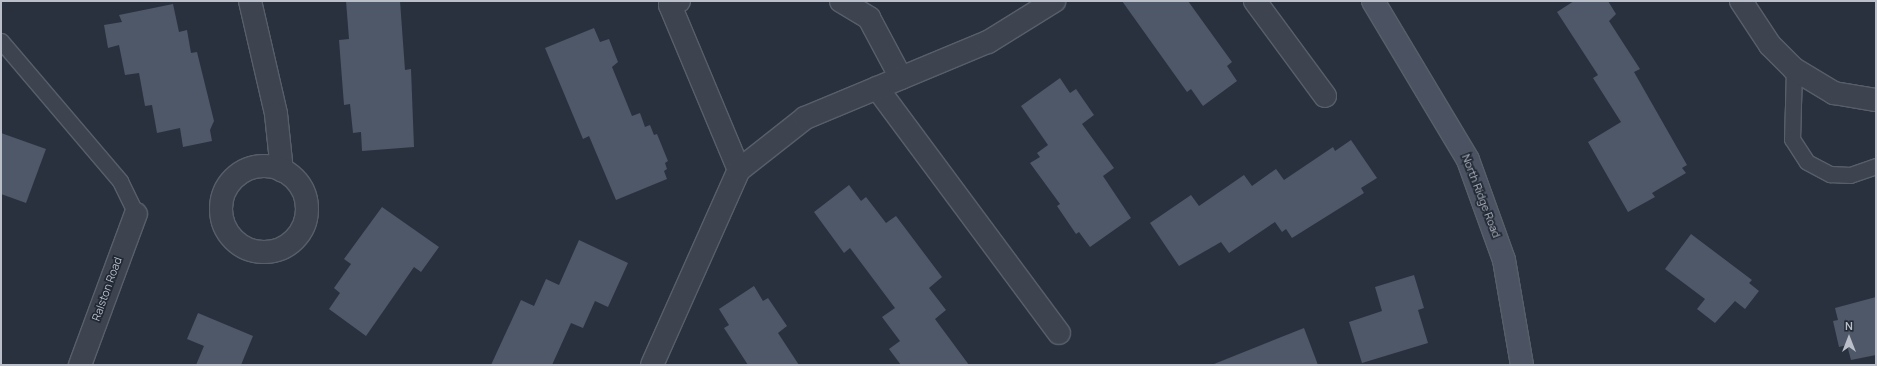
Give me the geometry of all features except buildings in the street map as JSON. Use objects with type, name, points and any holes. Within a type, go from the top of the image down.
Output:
[{"type":"main road","name":"North Ridge Road","points":[[1373,1],[1468,160],[1494,223],[1504,260],[1522,365]]},
{"type":"street","points":[[250,1],[276,114],[282,171]]},
{"type":"street","points":[[679,1],[670,5],[739,170]]},
{"type":"street","points":[[841,1],[869,18],[901,78]]},
{"type":"street","points":[[652,365],[739,170],[804,118],[988,42],[1054,1]]},
{"type":"street","points":[[1255,1],[1325,96]]},
{"type":"street","points":[[1741,1],[1770,45],[1794,69],[1834,93],[1876,100]]},
{"type":"street","points":[[876,88],[1059,333]]},
{"type":"street","name":"Ralston Road","points":[[80,365],[136,214]]},
{"type":"lane","points":[[1,41],[120,181],[136,214]]},
{"type":"lane","points":[[1794,69],[1792,139],[1807,162],[1830,174],[1850,175],[1876,166]]}]
